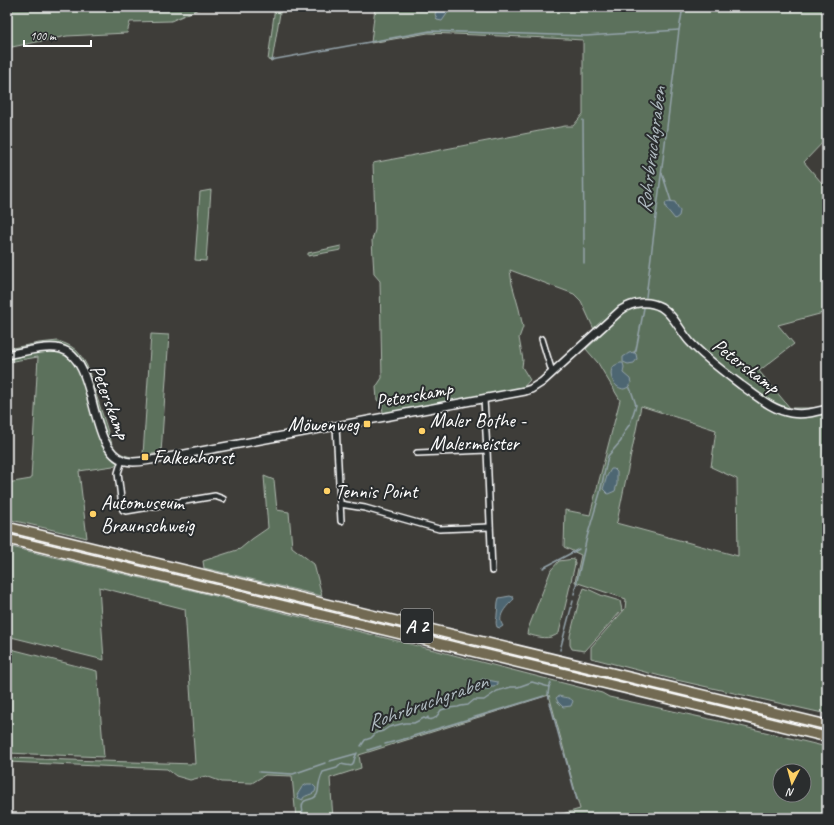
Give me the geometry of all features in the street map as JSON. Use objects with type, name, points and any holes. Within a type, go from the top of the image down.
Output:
[{"type":"highway","name":"A 2","points":[[7,527],[827,725]]},
{"type":"highway","name":"A 2","points":[[7,539],[827,737]]},
{"type":"street","name":"Peterskamp","points":[[7,355],[52,348],[62,349],[72,354],[79,363],[84,375],[107,445],[113,454],[122,460],[132,462],[484,399],[531,389],[552,372],[620,310],[633,304],[646,303],[660,307],[667,312],[697,349],[731,377],[771,405],[783,411],[798,414],[807,414],[827,409]]},
{"type":"street","points":[[542,339],[552,372]]},
{"type":"street","points":[[484,399],[492,571]]},
{"type":"street","points":[[336,426],[341,521]]},
{"type":"street","points":[[417,453],[487,450]]},
{"type":"street","points":[[122,460],[118,476],[123,510],[126,511],[216,496],[223,499]]},
{"type":"street","points":[[340,504],[365,508],[440,529],[490,527]]},
{"type":"green space","points":[[42,7],[203,7],[171,21],[130,22],[127,33],[67,36],[7,48],[7,8],[28,9]]},
{"type":"green space","points":[[275,7],[281,7],[272,61],[268,60]]},
{"type":"green space","points":[[375,7],[827,7],[827,138],[804,162],[827,189],[827,312],[778,325],[794,344],[759,371],[790,408],[827,408],[827,714],[672,679],[591,658],[591,647],[625,609],[626,599],[575,582],[581,555],[564,547],[565,510],[590,515],[620,400],[598,363],[586,349],[598,338],[581,301],[574,294],[510,270],[523,327],[519,338],[523,360],[522,367],[530,380],[521,390],[383,413],[382,404],[377,400],[376,387],[382,378],[380,281],[374,274],[372,240],[375,230],[373,163],[565,126],[573,126],[583,114],[583,40],[428,33],[371,43]],"holes":[[[641,406],[716,430],[711,467],[737,479],[738,556],[616,523]]]},
{"type":"green space","points":[[211,190],[206,261],[195,260],[200,192]]},
{"type":"green space","points":[[341,246],[341,250],[308,256],[308,253]]},
{"type":"green space","points":[[151,334],[169,335],[161,453],[143,455]]},
{"type":"green space","points":[[58,341],[72,347],[81,356],[87,366],[112,444],[120,453],[132,457],[113,466],[79,471],[87,538],[7,519],[7,483],[31,479],[38,357],[7,362],[7,349]]},
{"type":"green space","points":[[264,476],[274,480],[277,510],[289,512],[292,547],[314,564],[322,596],[204,568],[203,561],[240,549],[268,528]]},
{"type":"green space","points":[[7,546],[434,650],[602,693],[609,697],[827,747],[827,818],[548,818],[580,809],[549,695],[359,755],[361,768],[330,778],[333,818],[296,818],[292,776],[265,775],[252,783],[222,782],[206,776],[190,780],[176,776],[167,769],[7,762],[7,758],[195,764],[185,609],[99,587],[104,660],[7,636]]},
{"type":"green space","points":[[574,559],[575,564],[559,633],[547,638],[527,634],[551,570],[559,561]]},
{"type":"green space","points":[[584,588],[620,601],[622,610],[585,651],[572,649],[570,645],[570,636]]},
{"type":"green space","points":[[7,648],[97,671],[104,757],[7,753]]},
{"type":"water","points":[[438,7],[451,7],[442,21],[437,20],[435,14]]},
{"type":"water","points":[[669,201],[675,202],[680,211],[679,216],[675,219],[666,208],[665,203]]},
{"type":"water","points":[[634,352],[637,359],[634,363],[628,364],[623,362],[623,357]]},
{"type":"water","points":[[620,363],[623,363],[623,373],[630,379],[631,383],[629,387],[624,389],[616,385],[611,374],[612,368]]},
{"type":"water","points":[[611,469],[614,469],[617,472],[617,484],[615,491],[608,494],[603,489]]},
{"type":"water","points":[[510,596],[514,599],[503,611],[501,622],[503,626],[500,628],[497,627],[496,622],[499,598]]},
{"type":"water","points":[[482,679],[498,682],[498,684],[489,689],[481,689],[479,688],[478,683]]},
{"type":"water","points":[[559,696],[572,700],[571,706],[563,707],[556,698]]},
{"type":"water","points":[[307,784],[312,784],[316,788],[315,792],[304,797],[303,800],[298,798],[297,795],[302,787]]},
{"type":"waterway","name":"Rohrbruchgraben","points":[[646,297],[683,7]]},
{"type":"waterway","points":[[271,60],[430,31],[586,36],[679,30]]},
{"type":"waterway","points":[[583,120],[584,244]]},
{"type":"waterway","points":[[662,173],[671,201]]},
{"type":"waterway","points":[[584,248],[584,263]]},
{"type":"waterway","name":"Rohrbruchgraben","points":[[634,353],[636,350],[644,308]]},
{"type":"waterway","name":"Rohrbruchgraben","points":[[574,594],[608,456],[621,441],[630,424],[636,405],[629,386]]},
{"type":"waterway","points":[[543,568],[579,549]]},
{"type":"waterway","name":"Rohrbruchgraben","points":[[560,650],[573,601]]},
{"type":"waterway","name":"Rohrbruchgraben","points":[[361,746],[365,740],[389,727],[405,723],[414,723],[428,717],[428,719],[433,719],[441,710],[468,705],[474,700],[484,700],[497,691],[511,687],[518,687],[532,682],[549,687],[551,683]]},
{"type":"waterway","points":[[549,687],[549,698]]},
{"type":"waterway","points":[[410,737],[544,696]]},
{"type":"waterway","points":[[550,703],[563,751]]},
{"type":"waterway","points":[[385,744],[408,738]]},
{"type":"waterway","points":[[368,750],[381,746]]},
{"type":"waterway","name":"Rohrbruchgraben","points":[[300,818],[303,813],[302,805],[304,801],[314,798],[317,795],[323,772],[337,768],[341,764],[352,765],[357,753]]},
{"type":"waterway","points":[[564,753],[577,800]]},
{"type":"waterway","points":[[330,761],[356,754]]},
{"type":"waterway","points":[[259,772],[293,774],[325,763]]},
{"type":"place","name":"Möwenweg","points":[[367,424]]},
{"type":"place","name":"Maler Bothe - Malermeister","points":[[422,431]]},
{"type":"place","name":"Falkenhorst","points":[[145,457]]},
{"type":"place","name":"Tennis Point","points":[[327,491]]},
{"type":"place","name":"Automuseum Braunschweig","points":[[93,514]]}]
